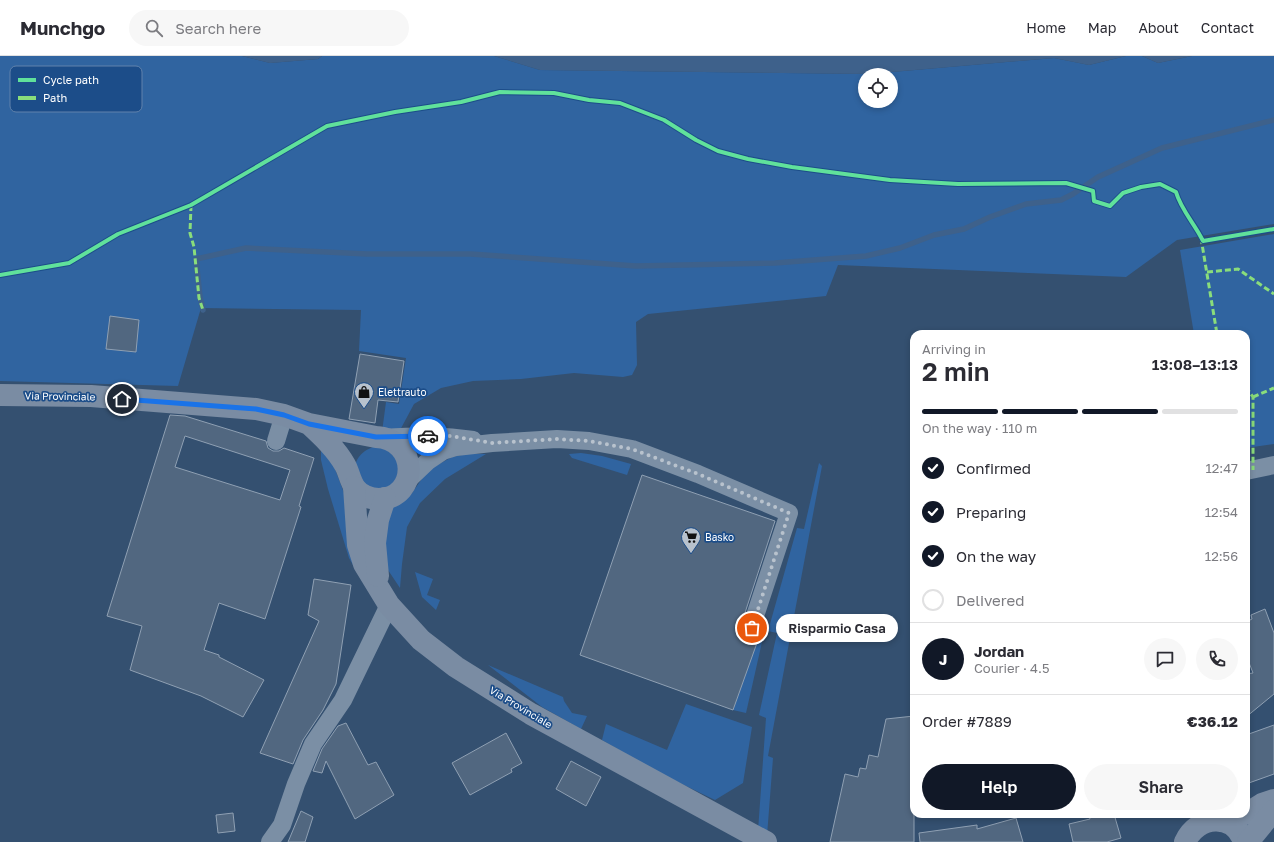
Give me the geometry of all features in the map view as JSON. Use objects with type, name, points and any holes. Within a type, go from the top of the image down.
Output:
[{"type":"main road","name":"Via Provinciale","points":[[0,395],[91,396],[256,409],[284,415],[309,424],[392,440],[406,453],[409,462],[407,481]]},
{"type":"main road","name":"Via Provinciale","points":[[309,424],[330,445],[344,464],[352,480],[365,496],[378,499],[385,498]]},
{"type":"main road","points":[[380,438],[367,440],[358,445],[352,454],[349,463],[358,545],[364,564],[384,596]]},
{"type":"main road","points":[[384,596],[375,543],[378,520],[385,498],[394,495],[402,489],[407,481]]},
{"type":"main road","name":"Via Provinciale","points":[[384,596],[421,640],[456,666],[531,714],[766,842]]},
{"type":"main road","points":[[1250,811],[1262,804],[1274,800]]},
{"type":"main road","points":[[1248,842],[1274,810]]},
{"type":"main road","points":[[1186,832],[1204,822],[1235,818]]},
{"type":"main road","points":[[1240,818],[1240,833],[1244,842]]},
{"type":"street","points":[[276,440],[284,415]]},
{"type":"street","points":[[380,438],[451,436],[492,443]]},
{"type":"street","points":[[407,481],[428,461],[443,451],[456,447],[557,439],[589,441],[632,449],[698,474],[789,513],[752,628]]},
{"type":"street","points":[[1250,470],[1274,465]]},
{"type":"street","points":[[270,842],[282,825],[296,784],[313,744],[343,700],[384,596]]},
{"type":"shaded area","points":[[0,56],[242,56],[270,63],[318,59],[322,56],[494,56],[540,70],[858,74],[858,108],[898,108],[898,71],[1054,58],[1089,65],[1126,56],[1142,56],[1158,63],[1192,56],[1274,56],[1274,224],[1177,240],[1126,277],[838,265],[826,296],[648,314],[636,322],[637,365],[632,375],[623,377],[574,373],[521,379],[473,381],[441,388],[414,404],[399,432],[382,432],[386,402],[399,404],[406,358],[359,351],[361,310],[201,308],[178,386],[0,381]]},
{"type":"shaded area","points":[[242,56],[322,56],[318,59],[270,63]]},
{"type":"shaded area","points":[[494,56],[1126,56],[1089,65],[1054,58],[898,71],[898,68],[858,68],[858,74],[540,70]]},
{"type":"shaded area","points":[[1142,56],[1192,56],[1158,63]]},
{"type":"shaded area","points":[[1274,234],[1274,444],[1250,447],[1250,330],[1193,330],[1180,250]]},
{"type":"shaded area","points":[[377,446],[384,446],[402,465],[391,489],[365,488],[358,477],[356,461],[365,451]]},
{"type":"shaded area","points":[[321,447],[331,458],[347,501],[358,574],[349,558],[328,489],[321,460]]},
{"type":"shaded area","points":[[581,453],[602,456],[631,464],[627,475],[572,458],[569,454]]},
{"type":"shaded area","points":[[467,454],[486,454],[445,479],[420,503],[407,527],[400,588],[386,567],[382,539],[389,510],[412,493],[428,470],[452,457]]},
{"type":"shaded area","points":[[819,463],[822,466],[768,756],[773,758],[767,836],[758,831],[766,718],[759,715],[777,633],[768,631],[797,528],[804,529]]},
{"type":"shaded area","points":[[415,572],[433,579],[427,595],[440,600],[436,610],[422,597]]},
{"type":"shaded area","points":[[757,641],[762,642],[746,713],[733,710]]},
{"type":"shaded area","points":[[488,665],[563,697],[572,713],[587,716],[581,729],[542,707]]},
{"type":"shaded area","points":[[686,704],[752,727],[743,783],[715,800],[657,772],[602,740],[606,724],[667,750]]},
{"type":"building","points":[[110,316],[139,320],[136,352],[106,349]]},
{"type":"building","points":[[360,354],[404,361],[398,402],[378,400],[375,423],[349,419]]},
{"type":"building","points":[[170,415],[185,416],[266,441],[268,448],[273,451],[279,451],[284,448],[314,458],[299,506],[301,507],[265,619],[219,603],[204,650],[219,655],[219,657],[264,680],[243,717],[201,696],[130,670],[142,626],[107,616]],"holes":[[[185,436],[290,470],[280,500],[175,467]]]},
{"type":"building","points":[[642,475],[775,521],[741,625],[740,633],[747,638],[758,640],[733,710],[580,655]]},
{"type":"building","points":[[314,579],[351,585],[336,684],[323,710],[303,740],[293,764],[260,753],[319,621],[308,615]]},
{"type":"building","points":[[1265,609],[1274,633],[1274,694],[1250,714],[1250,673],[1253,673],[1250,665],[1251,615]]},
{"type":"building","points":[[910,716],[910,818],[914,818],[914,842],[830,842],[845,774],[858,777],[860,768],[866,769],[869,755],[878,757],[886,719]]},
{"type":"building","points":[[346,723],[368,765],[376,762],[394,795],[355,819],[326,761],[322,773],[313,771],[322,749],[338,726]]},
{"type":"building","points":[[1274,725],[1274,774],[1250,783],[1250,734]]},
{"type":"building","points":[[506,733],[522,763],[511,769],[512,772],[470,795],[452,763]]},
{"type":"building","points":[[571,761],[601,777],[586,806],[556,789]]},
{"type":"building","points":[[301,811],[313,817],[305,842],[288,842]]},
{"type":"building","points":[[233,813],[235,831],[218,833],[216,815]]},
{"type":"building","points":[[1016,818],[1023,842],[920,842],[919,833],[977,825],[977,829]]},
{"type":"building","points":[[1115,818],[1121,838],[1107,842],[1073,842],[1069,824],[1090,819]]},
{"type":"waterway","points":[[203,310],[200,297],[196,259],[246,248],[367,254],[471,254],[636,266],[775,263],[866,256],[900,248],[934,235],[964,229],[990,217],[1026,204],[1061,200],[1073,194],[1098,177],[1162,148],[1274,120]]},
{"type":"marked path","points":[[191,205],[190,233],[194,247],[199,298],[203,310]]},
{"type":"marked path","points":[[1201,238],[1216,330]]},
{"type":"marked path","points":[[1207,272],[1238,269],[1274,294]]},
{"type":"marked path","points":[[1253,397],[1274,388]]},
{"type":"marked path","points":[[1250,393],[1253,397],[1253,470]]},
{"type":"cycle path","points":[[0,275],[69,263],[118,234],[191,205],[327,126],[395,112],[461,102],[500,92],[554,93],[589,100],[620,103],[664,120],[696,140],[718,151],[748,159],[792,167],[890,180],[958,184],[1066,183],[1093,191],[1094,201],[1110,206],[1123,193],[1141,187],[1160,184],[1176,192],[1181,205],[1203,241],[1274,229]]},
{"type":"way so far","points":[[428,436],[451,436],[492,443],[557,439],[589,441],[632,449],[698,474],[789,513],[752,628]]},
{"type":"place","name":"Elettrauto","points":[[364,409]]},
{"type":"place","name":"Basko","points":[[691,554]]},
{"type":"place","name":"Risparmio Casa","points":[[752,628]]},
{"type":"route","points":[[122,399],[256,409],[284,415],[309,424],[383,438],[428,436]]}]
